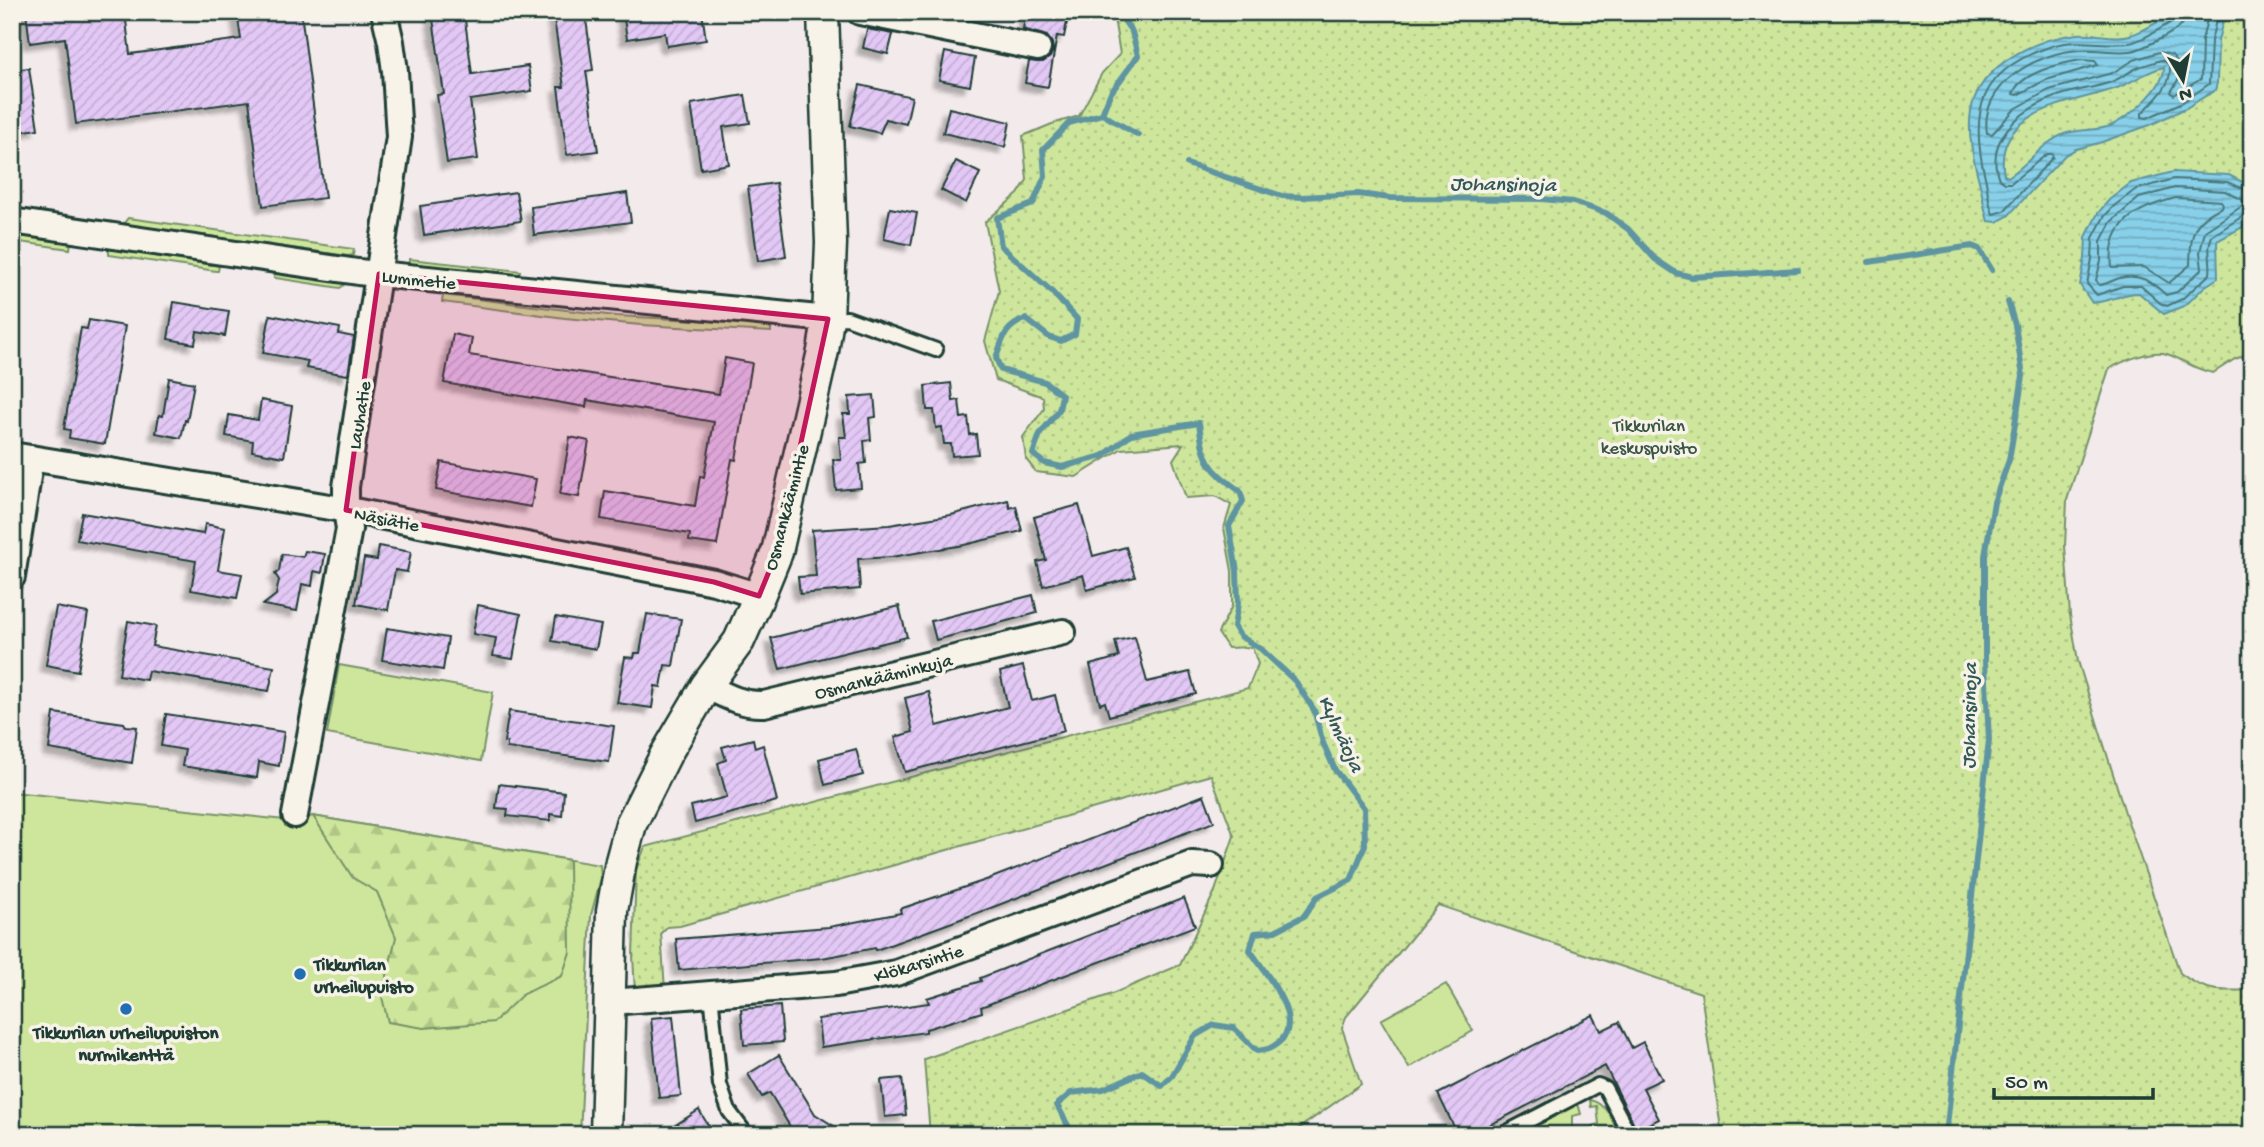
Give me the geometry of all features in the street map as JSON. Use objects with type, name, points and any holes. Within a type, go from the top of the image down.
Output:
[{"type":"street","name":"Lauhatie","points":[[295,816],[349,528],[346,487],[399,137],[394,61],[384,12]]},
{"type":"street","name":"Osmankäämintie","points":[[606,1135],[612,911],[631,824],[650,782],[706,686],[739,641],[777,552],[823,351],[828,319],[831,243],[824,12]]},
{"type":"street","points":[[860,12],[1038,48]]},
{"type":"street","name":"Lummetie","points":[[12,222],[379,274],[828,319]]},
{"type":"street","points":[[12,577],[22,456]]},
{"type":"street","name":"Näsiätie","points":[[22,456],[346,510],[714,582],[759,596]]},
{"type":"street","name":"Osmankääminkuja","points":[[706,686],[736,701],[764,704],[1063,632]]},
{"type":"street","name":"Klökarsintie","points":[[611,1002],[836,984],[896,973],[1192,864],[1211,865]]},
{"type":"lane","points":[[828,319],[847,318],[936,350]]},
{"type":"lane","points":[[711,993],[720,1085],[729,1111],[747,1135]]},
{"type":"lane","points":[[1501,1135],[1598,1085],[1605,1088],[1630,1135]]},
{"type":"highlighted area","points":[[379,274],[828,319],[777,552],[759,596],[714,582],[346,510]]},
{"type":"green space","name":"Tikkurilan keskuspuisto","points":[[1113,12],[2252,12],[2252,353],[2235,359],[2213,373],[2161,353],[2138,357],[2109,369],[2067,500],[2065,546],[2070,615],[2078,661],[2127,819],[2180,973],[2189,980],[2214,989],[2252,990],[2252,1135],[1722,1135],[1701,993],[1438,905],[1346,1017],[1342,1028],[1361,1084],[1298,1129],[1267,1135],[930,1135],[924,1059],[1112,994],[1180,965],[1215,891],[1234,836],[1211,775],[680,926],[667,927],[661,933],[665,990],[635,993],[633,955],[636,870],[645,847],[1248,688],[1258,664],[1252,647],[1228,648],[1218,633],[1232,606],[1232,571],[1224,528],[1231,505],[1215,496],[1186,498],[1173,460],[1183,444],[1121,449],[1076,477],[1036,472],[1026,459],[1023,437],[1044,409],[1043,397],[996,380],[985,341],[999,291],[985,222],[1018,194],[1027,180],[1023,136],[1079,116],[1102,73],[1120,54]]},
{"type":"green space","points":[[128,218],[354,249],[353,255],[348,256],[123,224]]},
{"type":"green space","points":[[12,234],[71,242],[70,249],[12,241]]},
{"type":"green space","points":[[109,249],[219,266],[216,271],[109,255]]},
{"type":"green space","points":[[409,259],[520,271],[519,280],[409,266]]},
{"type":"green space","points":[[274,272],[345,284],[340,288],[276,278]]},
{"type":"green space","points":[[443,295],[616,316],[771,324],[771,332],[565,318],[442,302]]},
{"type":"green space","points":[[339,665],[493,692],[481,761],[327,734]]},
{"type":"green space","name":"Tikkurilan urheilupuisto","points":[[12,792],[295,821],[313,816],[600,865],[601,878],[591,915],[580,1135],[12,1135]]},
{"type":"green space","points":[[313,816],[569,860],[570,952],[562,976],[523,994],[494,1022],[424,1028],[388,1022],[382,997],[396,937],[377,892],[353,878]]},
{"type":"green space","points":[[1446,984],[1473,1031],[1409,1068],[1381,1020]]},
{"type":"green space","points":[[1577,1100],[1581,1114],[1572,1116],[1572,1129],[1577,1132],[1576,1135],[1519,1135],[1521,1131]]},
{"type":"green space","points":[[1590,1100],[1605,1109],[1620,1135],[1591,1135],[1593,1126],[1599,1124],[1597,1106],[1591,1107]]},
{"type":"water","points":[[2172,12],[2225,12],[2218,41],[2215,90],[2150,125],[2065,155],[2008,216],[1997,222],[1988,221],[1973,157],[1970,129],[1971,111],[1985,80],[2011,57],[2027,48],[2077,34],[2117,37],[2130,35],[2146,29]],"holes":[[[2164,67],[2163,75],[2143,103],[2115,124],[2064,134],[2048,143],[2008,177],[2004,175],[2003,153],[2010,136],[2022,123],[2038,113],[2114,89]]]},
{"type":"water","points":[[2173,172],[2229,175],[2252,187],[2252,218],[2241,228],[2217,241],[2218,278],[2204,287],[2186,305],[2164,314],[2139,293],[2092,303],[2080,285],[2086,237],[2098,213],[2109,200],[2131,183]]},
{"type":"building","points":[[26,12],[125,12],[130,54],[241,39],[237,12],[301,12],[325,198],[263,206],[249,101],[76,124],[65,38],[30,43]]},
{"type":"building","points":[[432,12],[464,12],[472,74],[528,66],[532,91],[470,100],[478,159],[447,163],[437,95],[444,94]]},
{"type":"building","points":[[553,12],[585,12],[593,70],[586,71],[598,151],[567,155],[558,87],[564,87]]},
{"type":"building","points":[[623,12],[663,12],[664,17],[702,12],[706,40],[667,46],[665,33],[627,39]]},
{"type":"building","points":[[1026,12],[1069,12],[1064,37],[1057,36],[1048,87],[1025,83],[1029,61],[1043,62],[1050,57],[1053,50],[1047,36],[1023,29]]},
{"type":"building","points":[[867,29],[893,34],[888,54],[863,48]]},
{"type":"building","points":[[945,52],[975,58],[970,86],[939,80]]},
{"type":"building","points":[[29,68],[38,129],[12,133],[12,70]]},
{"type":"building","points":[[860,85],[912,97],[906,124],[886,119],[880,133],[850,126]]},
{"type":"building","points":[[745,95],[750,123],[723,127],[729,164],[701,169],[691,104]]},
{"type":"building","points":[[949,108],[1010,122],[1005,147],[943,133]]},
{"type":"building","points":[[956,161],[980,173],[966,203],[941,190]]},
{"type":"building","points":[[776,183],[786,256],[758,261],[748,187]]},
{"type":"building","points":[[516,192],[521,221],[424,235],[420,206]]},
{"type":"building","points":[[627,193],[631,222],[534,235],[531,207]]},
{"type":"building","points":[[890,208],[917,213],[911,245],[884,239]]},
{"type":"building","points":[[174,302],[229,311],[225,336],[197,331],[195,344],[168,339]]},
{"type":"building","points":[[270,315],[340,328],[339,334],[354,337],[348,375],[306,368],[308,361],[263,353]]},
{"type":"building","points":[[89,320],[125,326],[105,444],[69,438],[70,430],[64,429],[81,328],[87,329]]},
{"type":"building","points":[[453,334],[472,338],[469,355],[719,394],[725,358],[752,363],[736,460],[732,459],[717,545],[689,541],[690,534],[601,519],[605,491],[695,506],[700,476],[704,477],[714,422],[587,400],[586,407],[444,383]]},
{"type":"building","points":[[169,378],[194,383],[181,438],[156,433],[159,415],[163,416]]},
{"type":"building","points":[[951,383],[953,401],[959,400],[961,418],[968,417],[970,435],[976,434],[978,454],[952,456],[951,444],[944,444],[942,427],[936,428],[934,410],[927,410],[925,386]]},
{"type":"building","points":[[874,395],[876,417],[869,418],[871,440],[864,441],[866,463],[859,464],[861,488],[836,490],[833,460],[841,460],[839,437],[846,437],[843,414],[850,414],[849,397]]},
{"type":"building","points":[[261,400],[292,406],[284,457],[252,451],[253,441],[226,436],[229,415],[258,420]]},
{"type":"building","points":[[570,437],[589,441],[579,497],[560,494]]},
{"type":"building","points":[[441,462],[536,479],[531,507],[436,490]]},
{"type":"building","points":[[1008,500],[1010,508],[1016,506],[1022,531],[964,545],[891,557],[858,559],[860,589],[800,594],[798,577],[816,576],[812,530],[889,525],[951,515]]},
{"type":"building","points":[[1079,505],[1093,556],[1126,547],[1135,577],[1087,590],[1083,575],[1043,586],[1037,562],[1046,560],[1034,517]]},
{"type":"building","points":[[82,513],[203,534],[205,524],[225,528],[218,570],[242,574],[237,598],[191,590],[196,561],[77,540]]},
{"type":"building","points":[[379,546],[411,552],[407,572],[395,570],[388,610],[356,604],[364,558],[377,560]]},
{"type":"building","points":[[305,551],[325,554],[322,573],[314,571],[312,586],[302,584],[297,611],[263,605],[276,595],[279,580],[275,574],[279,571],[282,554],[303,557]]},
{"type":"building","points":[[1033,595],[1037,613],[936,640],[931,621]]},
{"type":"building","points":[[478,605],[521,614],[513,659],[493,656],[496,638],[473,634]]},
{"type":"building","points":[[899,606],[907,637],[780,669],[771,638]]},
{"type":"building","points":[[56,607],[88,613],[78,671],[46,665]]},
{"type":"building","points":[[647,614],[681,619],[673,666],[665,665],[661,687],[655,686],[652,708],[617,703],[625,657],[634,658],[635,653],[640,653]]},
{"type":"building","points":[[556,617],[601,625],[596,649],[552,641]]},
{"type":"building","points":[[128,621],[156,626],[152,646],[274,667],[269,691],[148,671],[146,680],[119,675]]},
{"type":"building","points":[[387,628],[448,638],[443,670],[382,660]]},
{"type":"building","points":[[1135,637],[1147,682],[1190,672],[1196,694],[1109,716],[1105,702],[1100,704],[1090,665],[1119,657],[1115,641]]},
{"type":"building","points":[[1023,666],[1032,701],[1055,695],[1064,731],[905,772],[895,737],[913,732],[905,698],[929,692],[937,726],[1008,707],[1000,672]]},
{"type":"building","points":[[509,711],[614,726],[609,762],[507,748],[507,743],[504,742]]},
{"type":"building","points":[[54,713],[137,727],[132,763],[49,749]]},
{"type":"building","points":[[166,714],[284,732],[279,766],[259,762],[257,778],[182,766],[185,750],[161,746]]},
{"type":"building","points":[[753,739],[755,748],[763,745],[777,801],[695,823],[691,806],[727,797],[718,763],[726,760],[722,747]]},
{"type":"building","points":[[856,749],[863,775],[825,785],[819,759]]},
{"type":"building","points":[[499,784],[564,792],[562,816],[550,814],[550,821],[507,816],[508,809],[496,808]]},
{"type":"building","points":[[1204,795],[1214,822],[876,950],[875,948],[822,958],[679,970],[676,939],[829,927],[901,913],[900,909],[989,879]]},
{"type":"building","points":[[1184,898],[1195,926],[981,1007],[982,1012],[926,1029],[926,1032],[821,1047],[818,1019],[929,1003],[927,998],[981,981],[980,978]]},
{"type":"building","points":[[780,1006],[783,1042],[744,1045],[741,1009]]},
{"type":"building","points":[[1593,1015],[1601,1031],[1619,1022],[1632,1048],[1643,1042],[1662,1079],[1643,1088],[1659,1119],[1637,1130],[1605,1066],[1470,1135],[1458,1135],[1438,1094]]},
{"type":"building","points":[[673,1016],[681,1096],[659,1098],[651,1018]]},
{"type":"building","points":[[779,1055],[815,1114],[848,1135],[795,1135],[770,1093],[762,1097],[748,1074]]},
{"type":"building","points":[[902,1078],[906,1115],[885,1117],[881,1080]]},
{"type":"building","points":[[699,1110],[714,1135],[660,1135]]},
{"type":"waterway","name":"Kylmäoja","points":[[1073,1135],[1057,1105],[1071,1093],[1103,1089],[1142,1072],[1162,1086],[1172,1076],[1195,1036],[1214,1025],[1234,1028],[1257,1051],[1278,1043],[1286,1034],[1286,1010],[1273,984],[1250,950],[1255,933],[1275,931],[1304,916],[1317,897],[1351,880],[1365,845],[1364,808],[1335,770],[1323,743],[1314,710],[1295,681],[1261,649],[1240,636],[1234,626],[1238,604],[1237,571],[1229,526],[1243,501],[1240,491],[1209,463],[1199,423],[1131,434],[1103,456],[1062,467],[1044,463],[1033,454],[1040,434],[1059,410],[1062,395],[1045,382],[1001,370],[996,358],[1009,329],[1026,319],[1049,337],[1061,341],[1075,334],[1077,319],[1051,291],[1001,246],[997,218],[1033,204],[1045,176],[1043,150],[1069,123],[1102,114],[1110,94],[1138,56],[1132,32],[1118,12]]},
{"type":"waterway","name":"Johansinoja","points":[[1102,114],[1138,135]]},
{"type":"waterway","name":"Johansinoja","points":[[1187,164],[1282,196],[1358,194],[1390,198],[1542,199],[1573,202],[1606,213],[1628,229],[1655,259],[1676,273],[1692,277],[1798,270]]},
{"type":"waterway","name":"Johansinoja","points":[[1869,262],[1972,246],[1979,249],[1992,270]]},
{"type":"waterway","name":"Johansinoja","points":[[1946,1135],[1989,740],[1985,662],[1985,556],[1994,502],[2009,460],[2023,376],[2015,325],[2008,302]]},
{"type":"place","name":"Tikkurilan urheilupuisto","points":[[300,974]]},
{"type":"place","name":"Tikkurilan urheilupuiston nurmikenttä","points":[[126,1009]]}]
